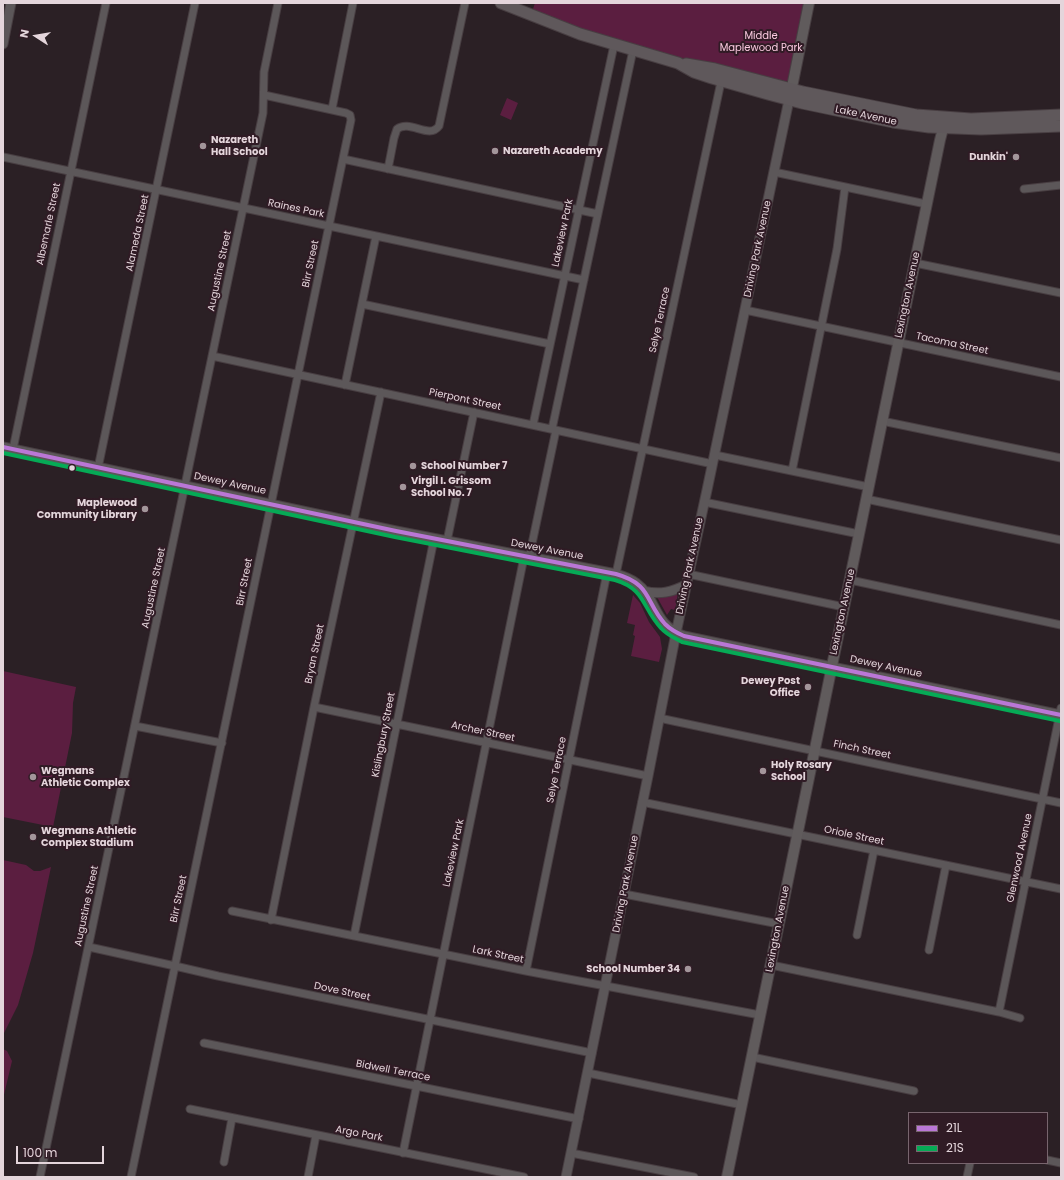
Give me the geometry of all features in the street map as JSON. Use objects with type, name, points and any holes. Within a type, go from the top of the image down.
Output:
[{"type":"main road","name":"Lake Avenue","points":[[501,3],[570,30],[614,45],[678,63],[696,65],[722,76],[790,95],[905,114],[944,123],[991,129],[1061,126]]},
{"type":"main road","name":"Driving Park Avenue","points":[[790,95],[809,3]]},
{"type":"main road","name":"Lake Avenue","points":[[944,123],[981,119],[1061,115]]},
{"type":"main road","name":"Lexington Avenue","points":[[727,1177],[926,204],[944,123]]},
{"type":"street","points":[[3,44],[11,3]]},
{"type":"street","name":"Albemarle Street","points":[[13,449],[106,3]]},
{"type":"street","name":"Alameda Street","points":[[98,468],[196,3]]},
{"type":"street","name":"Augustine Street","points":[[40,1177],[263,113],[264,72],[278,3]]},
{"type":"street","points":[[264,95],[332,109],[353,3]]},
{"type":"street","points":[[388,169],[394,138],[400,126],[409,126],[431,131],[436,130],[439,126],[465,3]]},
{"type":"street","name":"Lakeview Park","points":[[533,425],[614,45]]},
{"type":"street","name":"Lakeview Park","points":[[403,1152],[486,743],[554,430],[633,50]]},
{"type":"street","name":"Selye Terrace","points":[[526,971],[611,573],[643,449],[722,76]]},
{"type":"street","name":"Driving Park Avenue","points":[[566,1177],[579,1119],[688,574],[714,459],[790,95]]},
{"type":"street","name":"Birr Street","points":[[131,1177],[222,743],[270,504],[344,159],[351,117],[349,114],[332,109]]},
{"type":"street","name":"Raines Park","points":[[3,158],[584,280]]},
{"type":"street","points":[[344,159],[598,214]]},
{"type":"street","points":[[774,172],[926,204]]},
{"type":"street","points":[[1024,189],[1061,185]]},
{"type":"street","points":[[792,471],[837,249],[845,187]]},
{"type":"street","points":[[345,385],[376,236]]},
{"type":"street","points":[[914,263],[1061,293]]},
{"type":"street","points":[[362,304],[550,344]]},
{"type":"street","name":"Tacoma Street","points":[[745,310],[1061,377]]},
{"type":"street","name":"Pierpont Street","points":[[212,356],[643,449],[792,471],[869,487]]},
{"type":"street","name":"Bryan Street","points":[[271,920],[314,707],[381,392]]},
{"type":"street","points":[[447,541],[474,412]]},
{"type":"street","points":[[882,421],[1061,458]]},
{"type":"street","name":"Dewey Avenue","points":[[3,447],[434,539],[611,573],[633,581],[644,591],[664,623],[676,633],[693,638],[832,667],[1061,713]]},
{"type":"street","points":[[866,499],[1061,540]]},
{"type":"street","points":[[704,502],[859,534]]},
{"type":"street","name":"Kislingbury Street","points":[[354,936],[434,539]]},
{"type":"street","points":[[688,574],[844,607]]},
{"type":"street","points":[[850,580],[1061,625]]},
{"type":"street","points":[[644,591],[661,593],[677,590],[686,585]]},
{"type":"street","name":"Archer Street","points":[[314,707],[648,776]]},
{"type":"street","name":"Glenwood Avenue","points":[[999,1012],[1061,713]]},
{"type":"street","name":"Finch Street","points":[[660,718],[1061,803]]},
{"type":"street","points":[[135,726],[222,743]]},
{"type":"street","name":"Oriole Street","points":[[642,802],[1061,889]]},
{"type":"street","points":[[857,935],[874,850]]},
{"type":"street","points":[[929,950],[946,865]]},
{"type":"street","points":[[624,894],[779,924]]},
{"type":"street","name":"Lark Street","points":[[232,912],[760,1016]]},
{"type":"street","name":"Dove Street","points":[[89,947],[218,976],[592,1053]]},
{"type":"street","points":[[771,965],[999,1012],[1020,1018]]},
{"type":"street","name":"Bidwell Terrace","points":[[204,1043],[579,1119]]},
{"type":"street","points":[[752,1057],[914,1091]]},
{"type":"street","points":[[588,1073],[742,1105]]},
{"type":"street","name":"Argo Park","points":[[190,1110],[524,1177]]},
{"type":"street","points":[[224,1162],[232,1118]]},
{"type":"street","points":[[308,1177],[316,1135]]},
{"type":"street","points":[[571,1153],[694,1177]]},
{"type":"street","points":[[1048,1160],[1061,1163]]},
{"type":"street","points":[[967,1177],[970,1164]]},
{"type":"green space","name":"Middle Maplewood Park","points":[[535,3],[809,3],[791,90],[705,67],[531,15]]},
{"type":"green space","points":[[507,98],[518,103],[511,120],[500,115]]},
{"type":"green space","points":[[678,593],[675,610],[671,609],[667,615],[657,597]]},
{"type":"green space","points":[[633,595],[640,603],[649,622],[660,637],[662,649],[659,662],[631,656],[635,636],[633,635],[635,625],[627,623]]},
{"type":"green space","name":"Wegmans Athletic Complex","points":[[3,671],[76,687],[73,703],[72,733],[53,827],[3,817]]},
{"type":"green space","points":[[3,860],[26,865],[34,871],[40,871],[51,867],[33,953],[18,1005],[3,1035]]},
{"type":"green space","points":[[3,1049],[7,1051],[12,1061],[3,1099]]},
{"type":"transit line","name":"21L","points":[[3,447],[396,531],[616,574],[628,578],[642,588],[665,624],[684,636],[1061,715]]},
{"type":"transit line","name":"21S","points":[[3,453],[395,537],[615,580],[633,588],[661,628],[682,642],[1060,721]]},
{"type":"place","name":"Nazareth Hall School","points":[[203,146]]},
{"type":"place","name":"Nazareth Academy","points":[[495,151]]},
{"type":"place","name":"Dunkin'","points":[[1016,157]]},
{"type":"place","name":"School Number 7","points":[[413,466]]},
{"type":"place","name":"Virgil I. Grissom School No. 7","points":[[403,487]]},
{"type":"place","name":"Maplewood Community Library","points":[[145,509]]},
{"type":"place","name":"Dewey Post Office","points":[[808,687]]},
{"type":"place","name":"Holy Rosary School","points":[[763,771]]},
{"type":"place","name":"Wegmans Athletic Complex","points":[[33,777]]},
{"type":"place","name":"Wegmans Athletic Complex Stadium","points":[[33,837]]},
{"type":"place","name":"School Number 34","points":[[688,969]]}]
